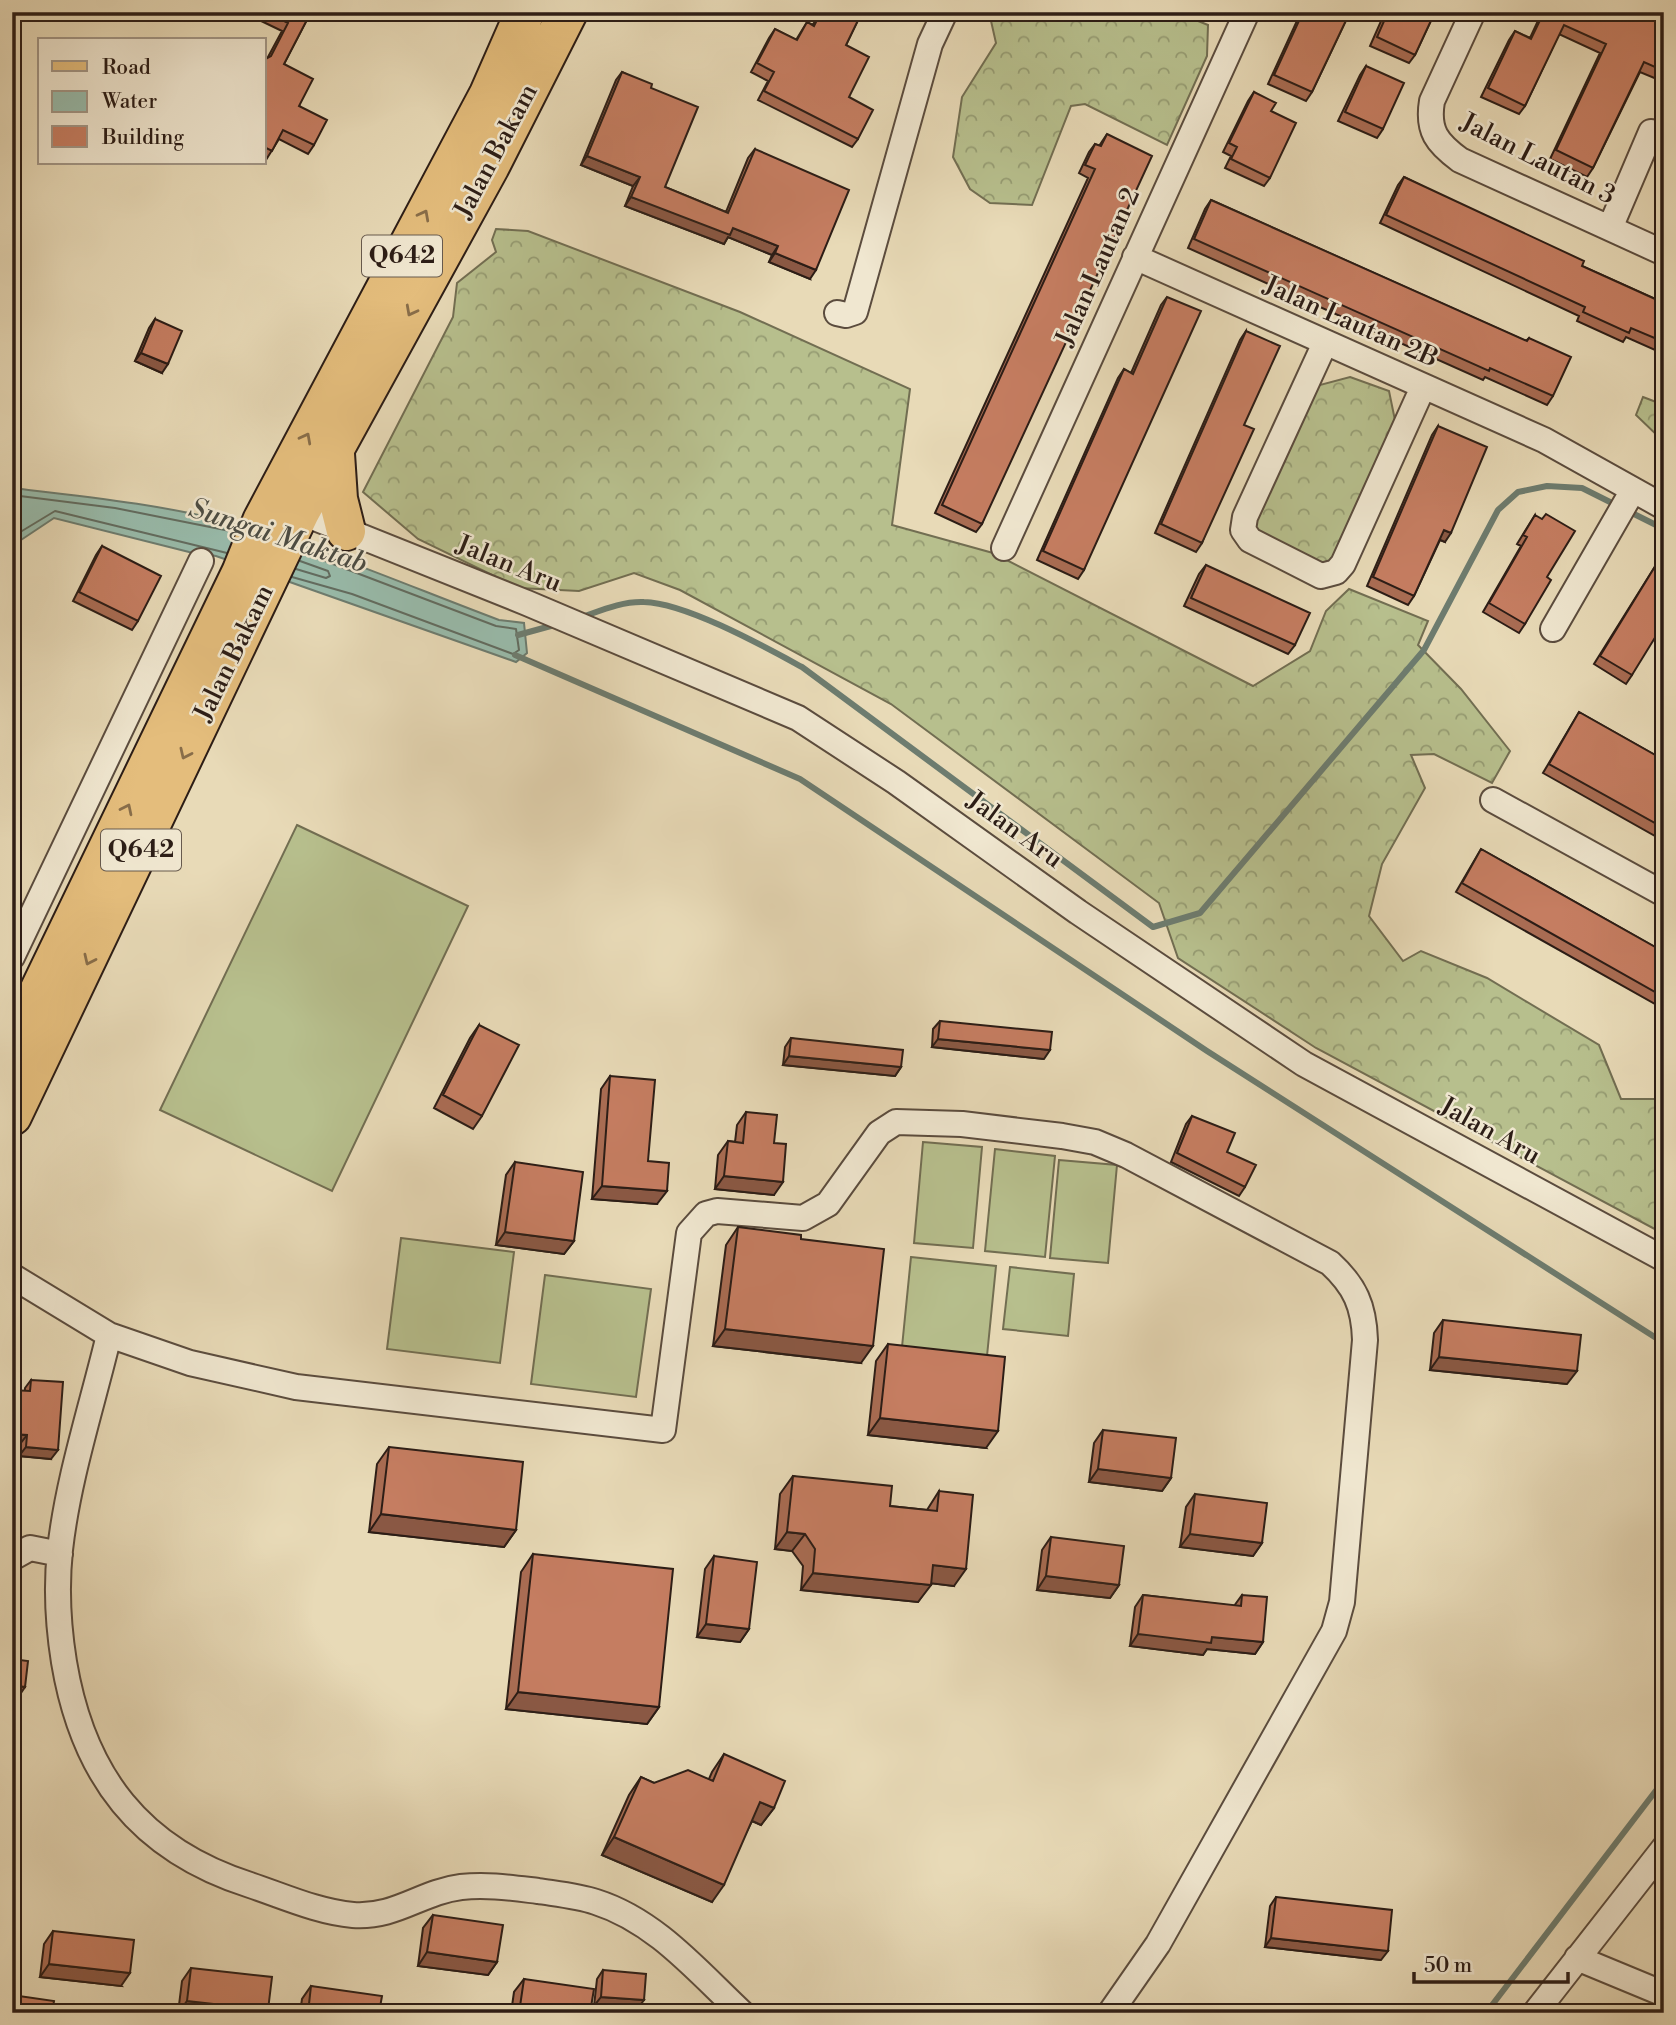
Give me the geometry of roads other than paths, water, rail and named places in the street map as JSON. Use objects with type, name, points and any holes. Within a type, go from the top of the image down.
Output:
[{"type":"main road","name":"Jalan Bakam","points":[[12,1047],[286,518],[489,94],[525,12]]},
{"type":"main road","name":"Jalan Bakam","points":[[286,518],[335,454],[524,103],[568,12]]},
{"type":"main road","points":[[335,454],[338,499],[346,531]]},
{"type":"main road","name":"Jalan Bakam","points":[[12,1116],[254,578]]},
{"type":"street","points":[[837,313],[846,315],[855,312],[930,44],[945,12]]},
{"type":"street","name":"Jalan Lautan 3","points":[[1473,12],[1433,101],[1430,117],[1432,133],[1440,146],[1460,160],[1664,253]]},
{"type":"street","name":"Jalan Lautan 2","points":[[1004,548],[1241,14]]},
{"type":"street","points":[[1610,228],[1651,132]]},
{"type":"street","name":"Jalan Lautan 2B","points":[[1135,257],[1544,440],[1626,502],[1664,507]]},
{"type":"street","points":[[1325,343],[1245,517],[1243,530],[1250,540],[1321,576],[1336,572],[1343,564],[1423,387]]},
{"type":"street","points":[[1553,629],[1626,502]]},
{"type":"street","name":"Jalan Aru","points":[[286,518],[346,531],[527,603],[798,718],[896,782],[1078,912],[1304,1064],[1664,1259]]},
{"type":"street","points":[[12,957],[201,561]]},
{"type":"street","points":[[1493,800],[1664,894]]},
{"type":"street","points":[[12,1276],[109,1335],[190,1363],[296,1387],[663,1430],[689,1233],[706,1214],[717,1211],[803,1218],[811,1215],[828,1204],[878,1133],[896,1122],[962,1124],[1095,1142],[1126,1154],[1330,1263],[1349,1280],[1363,1307],[1365,1340],[1342,1602],[1334,1631],[1158,1944],[1111,2013]]},
{"type":"street","points":[[109,1335],[71,1489],[60,1554],[57,1612],[71,1703],[93,1762],[123,1806],[162,1843],[212,1873],[349,1915],[375,1916],[393,1912],[439,1892],[461,1887],[497,1886],[596,1902],[628,1915],[653,1931],[742,2013]]},
{"type":"street","points":[[12,1558],[30,1549],[60,1554]]},
{"type":"street","points":[[1535,2013],[1664,1848]]},
{"type":"street","points":[[1577,1958],[1664,1994]]},
{"type":"water","points":[[12,488],[158,507],[276,536],[499,620],[524,623],[527,653],[516,662],[216,556],[189,552],[54,518],[12,546]]},
{"type":"waterway","points":[[582,617],[628,603],[661,604],[725,627],[802,667],[1153,927],[1200,913],[1424,650],[1498,510],[1518,492],[1547,486],[1582,488],[1618,506]]},
{"type":"waterway","points":[[1628,511],[1664,529]]},
{"type":"waterway","points":[[518,635],[558,624]]},
{"type":"waterway","points":[[515,655],[800,779],[1207,1051],[1664,1343]]},
{"type":"waterway","points":[[1486,2013],[1664,1780]]},
{"type":"water label","name":"Sungai Maktab","points":[[278,536]]}]
